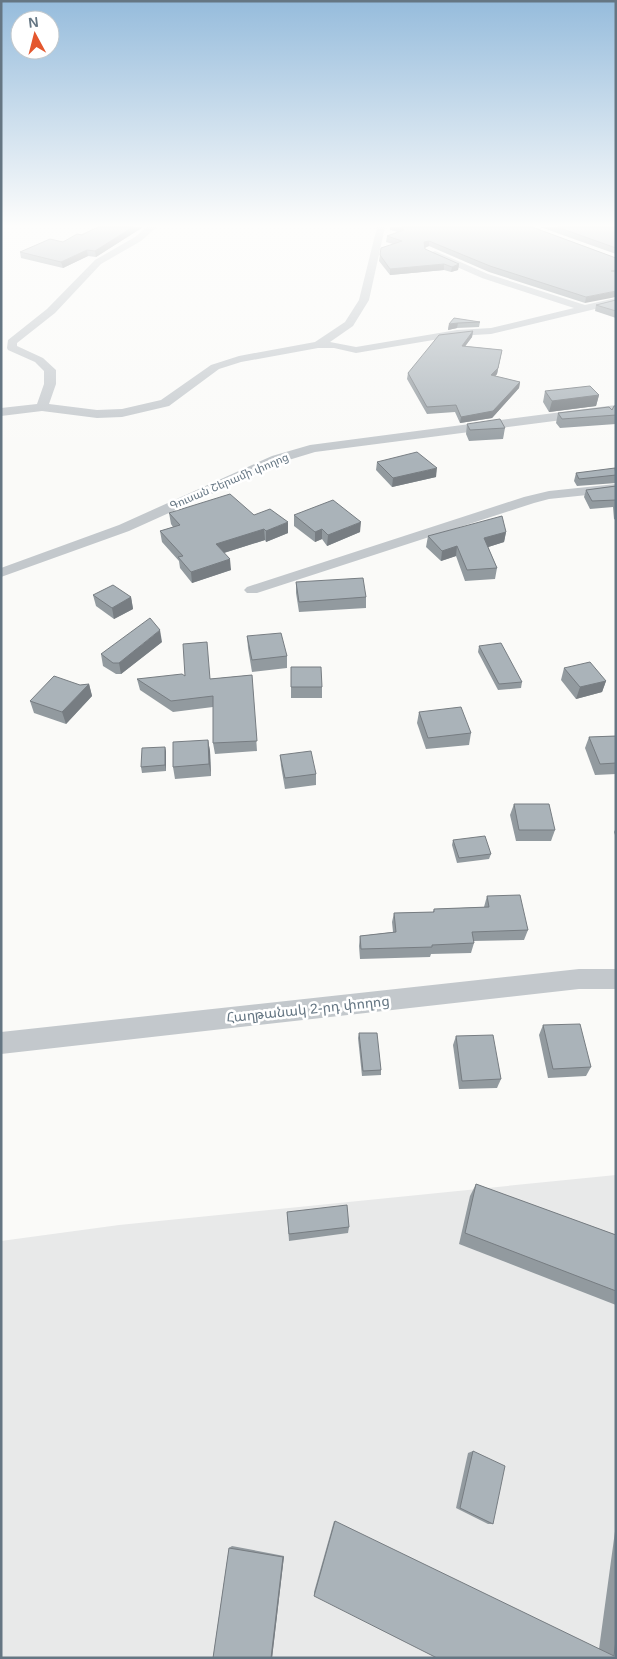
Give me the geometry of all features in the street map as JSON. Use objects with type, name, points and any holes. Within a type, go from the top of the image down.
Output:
[{"type":"street","points":[[42,407],[50,384],[50,370],[39,360],[12,348],[12,342],[57,304]]},
{"type":"street","points":[[318,345],[349,324],[361,304]]},
{"type":"street","points":[[572,304],[583,308]]},
{"type":"street","points":[[1,412],[42,407],[97,414],[142,410],[165,403],[215,367],[239,359],[318,345],[334,345],[356,350],[457,334],[492,331],[603,304]]},
{"type":"street","name":"Գուսան Շերամի փողոց","points":[[1,573],[124,528],[277,459],[314,448],[616,409]]},
{"type":"street","points":[[252,590],[529,500],[549,495],[616,488]]},
{"type":"street","name":"Հաղթանակ 2-րդ փողոց","points":[[1,1043],[569,980],[616,979]]},
{"type":"shaded area","points":[[616,1175],[616,1658],[1,1658],[1,1241],[119,1225]]},
{"type":"building","points":[[616,304],[616,311],[596,305]]},
{"type":"building","points":[[454,318],[480,322],[449,324]]},
{"type":"building","points":[[473,331],[462,346],[502,350],[498,368],[491,375],[520,382],[493,411],[461,417],[456,405],[427,407],[408,373],[439,335]]},
{"type":"building","points":[[590,386],[599,395],[552,401],[545,391]]},
{"type":"building","points":[[616,406],[616,415],[562,419],[558,413],[609,407],[612,410]]},
{"type":"building","points":[[500,419],[505,428],[470,430],[467,424]]},
{"type":"building","points":[[417,452],[437,468],[393,478],[377,462]]},
{"type":"building","points":[[615,468],[616,475],[579,479],[576,473]]},
{"type":"building","points":[[616,486],[616,500],[592,501],[586,490]]},
{"type":"building","points":[[230,494],[254,515],[270,509],[288,522],[266,531],[264,529],[216,544],[230,559],[191,572],[178,557],[183,556],[160,531],[180,525],[169,513]]},
{"type":"building","points":[[333,500],[361,522],[328,535],[322,529],[315,532],[294,515]]},
{"type":"building","points":[[502,516],[506,532],[484,538],[497,568],[467,570],[457,546],[442,551],[428,536]]},
{"type":"building","points":[[363,578],[366,597],[299,602],[296,582]]},
{"type":"building","points":[[113,585],[131,597],[112,608],[93,595]]},
{"type":"building","points":[[150,618],[160,630],[119,663],[113,663],[101,654]]},
{"type":"building","points":[[281,633],[287,656],[252,660],[247,636]]},
{"type":"building","points":[[207,642],[210,679],[252,675],[257,741],[213,743],[213,696],[171,701],[137,679],[182,674],[185,676],[183,644]]},
{"type":"building","points":[[501,643],[522,682],[499,684],[479,646]]},
{"type":"building","points":[[590,662],[606,681],[580,687],[564,668]]},
{"type":"building","points":[[291,667],[321,667],[322,687],[291,687]]},
{"type":"building","points":[[54,676],[80,685],[89,684],[62,712],[30,701]]},
{"type":"building","points":[[461,707],[471,733],[428,738],[419,712]]},
{"type":"building","points":[[616,736],[616,763],[600,764],[589,737]]},
{"type":"building","points":[[208,740],[209,764],[173,767],[173,742]]},
{"type":"building","points":[[165,747],[165,765],[141,767],[142,748]]},
{"type":"building","points":[[311,751],[316,774],[285,778],[280,755]]},
{"type":"building","points":[[514,804],[549,804],[555,830],[519,830]]},
{"type":"building","points":[[485,836],[491,854],[459,858],[453,840]]},
{"type":"building","points":[[520,895],[528,930],[472,932],[474,943],[432,945],[432,947],[361,949],[360,936],[396,932],[394,913],[434,912],[434,909],[489,907],[487,896]]},
{"type":"building","points":[[580,1024],[591,1067],[553,1069],[543,1025]]},
{"type":"building","points":[[359,1033],[377,1033],[381,1070],[363,1071]]},
{"type":"building","points":[[493,1035],[501,1079],[462,1081],[456,1036]]},
{"type":"building","points":[[476,1184],[616,1235],[616,1291],[465,1233]]},
{"type":"building","points":[[347,1205],[349,1227],[289,1234],[287,1212]]},
{"type":"building","points":[[473,1451],[505,1466],[493,1524],[460,1508]]},
{"type":"building","points":[[335,1521],[614,1656],[616,1640],[616,1658],[437,1658],[314,1596]]},
{"type":"building","points":[[229,1548],[283,1557],[271,1658],[213,1658]]}]
